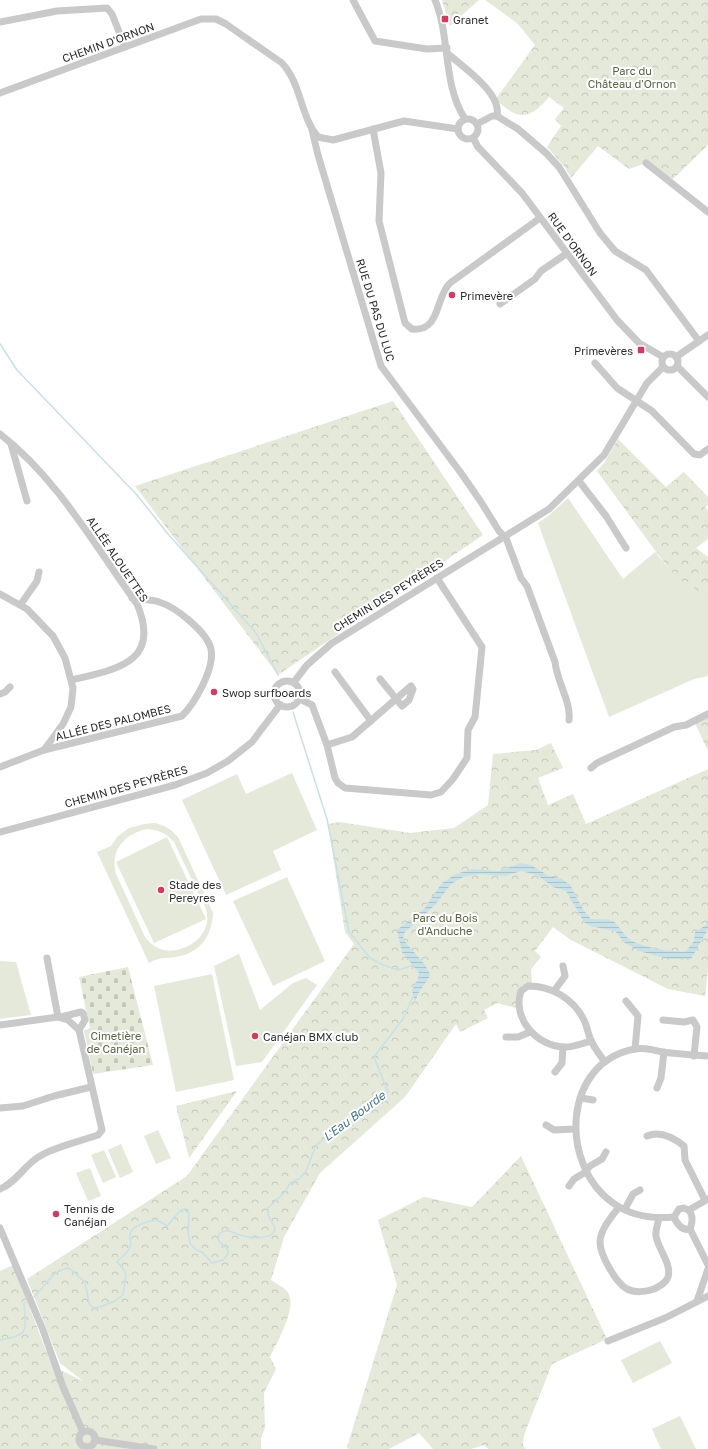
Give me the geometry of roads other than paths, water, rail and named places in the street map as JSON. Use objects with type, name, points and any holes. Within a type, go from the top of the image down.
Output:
[{"type":"street","points":[[353,0],[375,42],[447,51],[490,91],[498,112],[497,116]]},
{"type":"street","points":[[435,0],[444,26],[452,91],[465,119]]},
{"type":"street","points":[[0,22],[57,11],[108,4],[125,47]]},
{"type":"street","name":"CHEMIN D'ORNON","points":[[0,93],[201,20],[216,19],[223,22]]},
{"type":"street","name":"RUE DU PAS DU LUC","points":[[223,22],[282,63],[288,69],[296,84],[312,130],[380,366],[465,479],[499,531],[504,536],[521,578],[527,586],[555,662],[556,672],[570,712],[569,720]]},
{"type":"street","points":[[477,124],[492,116],[497,116],[518,130],[559,167],[606,240],[619,255],[639,264],[646,270],[699,341]]},
{"type":"street","points":[[465,119],[473,120],[477,124],[478,132],[474,138],[468,139],[462,137],[458,129],[460,123],[465,119]]},
{"type":"street","points":[[312,130],[318,137],[326,139],[340,139],[404,121],[458,129]]},
{"type":"street","points":[[373,129],[381,174],[379,221],[406,323],[412,329],[418,329],[430,323],[434,319],[444,290],[450,284],[540,218]]},
{"type":"street","name":"RUE D'ORNON","points":[[474,138],[478,147],[514,184],[617,320],[639,342],[663,357]]},
{"type":"street","points":[[318,151],[326,139]]},
{"type":"street","points":[[646,163],[708,212]]},
{"type":"street","points":[[500,304],[536,279],[541,271],[566,254]]},
{"type":"street","points":[[676,357],[708,335]]},
{"type":"street","points":[[677,366],[670,370],[663,367],[661,363],[663,357],[670,353],[676,357],[677,366],[708,398]]},
{"type":"street","points":[[596,363],[617,388],[652,411],[694,454],[700,455],[708,449]]},
{"type":"street","name":"CHEMIN DES PEYRÈRES","points":[[294,682],[310,662],[332,643],[549,509],[604,455],[647,382],[663,367]]},
{"type":"street","name":"ALLÉE ALOUETTES","points":[[0,434],[33,464],[55,490],[132,598],[143,618],[144,634],[140,648],[131,660],[117,669],[72,680]]},
{"type":"street","points":[[11,444],[27,501]]},
{"type":"street","points":[[579,481],[606,516],[626,548]]},
{"type":"street","points":[[21,604],[37,581],[39,572]]},
{"type":"street","points":[[300,699],[312,705],[327,745],[335,778],[338,783],[345,788],[434,795],[441,792],[465,762],[468,730],[475,717],[482,647],[436,578]]},
{"type":"street","points":[[0,594],[21,604],[41,622],[53,636],[65,658],[72,680],[71,708],[63,724],[44,750]]},
{"type":"street","name":"ALLÉE DES PALOMBES","points":[[0,767],[44,750],[182,716],[192,707],[200,693],[211,655],[208,643],[193,624],[170,606],[158,601],[132,598]]},
{"type":"street","points":[[335,672],[371,721]]},
{"type":"street","points":[[327,745],[352,738],[396,699],[380,679]]},
{"type":"street","points":[[285,681],[294,682],[300,691],[300,699],[291,707],[280,705],[274,698],[274,693],[278,685],[285,681]]},
{"type":"street","points":[[0,694],[6,692],[10,687]]},
{"type":"street","name":"CHEMIN DES PEYRÈRES","points":[[0,832],[175,786],[201,776],[228,761],[252,742],[280,705]]},
{"type":"street","points":[[591,768],[597,763],[667,730],[686,725],[708,714]]},
{"type":"street","points":[[47,958],[59,1017]]},
{"type":"street","points":[[554,991],[565,976],[563,966]]},
{"type":"street","points":[[591,1041],[563,1047],[547,1043],[530,1032],[521,1014],[519,999],[521,991],[528,986],[554,991],[568,1000],[580,1014],[591,1041],[605,1062]]},
{"type":"street","points":[[626,1001],[638,1016],[635,1049]]},
{"type":"street","points":[[0,1025],[59,1017],[80,1012],[83,1013],[85,1020],[79,1030]]},
{"type":"street","points":[[0,1189],[15,1180],[32,1161],[41,1155],[98,1135],[102,1130],[79,1030],[75,1024],[59,1017]]},
{"type":"street","points":[[663,1020],[684,1022],[694,1020],[697,1028],[694,1056]]},
{"type":"street","points":[[506,1036],[518,1037],[530,1032]]},
{"type":"street","points":[[555,1072],[562,1063],[563,1047]]},
{"type":"street","points":[[674,1217],[659,1218],[636,1214],[622,1208],[598,1189],[587,1170],[580,1153],[575,1129],[581,1098],[584,1088],[595,1070],[605,1062],[635,1049],[694,1056],[708,1056]]},
{"type":"street","points":[[657,1088],[661,1078],[664,1052]]},
{"type":"street","points":[[0,1108],[23,1106],[54,1096],[91,1087]]},
{"type":"street","points":[[581,1098],[593,1100]]},
{"type":"street","points":[[546,1125],[554,1130],[575,1129]]},
{"type":"street","points":[[647,1136],[652,1134],[672,1136],[684,1146],[685,1160],[707,1199],[689,1210],[679,1209],[674,1217]]},
{"type":"street","points":[[569,1186],[574,1179],[584,1174],[602,1159],[606,1152]]},
{"type":"street","points":[[640,1190],[633,1194],[622,1208],[602,1234],[600,1242],[608,1265],[619,1282],[632,1291],[642,1292],[655,1288],[662,1285],[668,1277],[667,1266],[656,1235],[659,1218]]},
{"type":"street","points":[[689,1210],[692,1219],[690,1229],[708,1265]]},
{"type":"street","points":[[674,1217],[681,1227],[685,1230],[690,1229]]},
{"type":"street","points":[[0,1228],[27,1292],[63,1387],[83,1432]]},
{"type":"street","points":[[697,1301],[708,1269]]},
{"type":"street","points":[[608,1341],[665,1318],[708,1296]]},
{"type":"street","points":[[88,1431],[93,1433],[95,1440],[92,1446],[85,1448],[81,1445],[79,1440],[80,1435],[83,1432],[88,1431]]},
{"type":"street","points":[[95,1440],[154,1449]]},
{"type":"water","points":[[521,863],[531,865],[549,876],[562,879],[570,885],[584,911],[591,919],[613,921],[629,939],[640,945],[665,950],[686,951],[694,941],[695,932],[708,924],[708,929],[691,959],[668,959],[639,951],[625,943],[615,931],[590,926],[584,922],[566,891],[553,887],[537,875],[521,871],[505,876],[480,874],[463,877],[451,884],[435,905],[405,932],[403,938],[426,966],[430,976],[419,992],[415,1002],[412,990],[418,979],[419,973],[402,952],[397,930],[424,909],[442,883],[454,875],[471,869],[499,871]]},
{"type":"waterway","points":[[0,344],[17,370],[137,495],[168,534],[256,633],[278,675]]},
{"type":"waterway","points":[[293,712],[327,819],[349,932],[370,958],[383,965],[398,970],[414,965]]},
{"type":"waterway","name":"L'Eau Bourde","points":[[34,1297],[54,1275],[63,1269],[69,1268],[85,1282],[89,1303],[93,1308],[115,1301],[123,1295],[126,1276],[125,1271],[117,1262],[131,1246],[131,1232],[141,1224],[157,1220],[167,1226],[179,1212],[184,1209],[189,1214],[188,1232],[190,1243],[195,1249],[203,1253],[212,1263],[223,1260],[228,1254],[228,1250],[218,1240],[219,1234],[222,1232],[230,1231],[238,1235],[255,1238],[271,1235],[275,1228],[268,1215],[268,1208],[285,1192],[290,1183],[299,1179],[306,1171],[316,1145],[388,1092],[374,1057],[403,1019],[414,994]]},
{"type":"waterway","name":"L'Eau Bourde","points":[[0,1340],[16,1336],[24,1331],[24,1304],[26,1302]]},
{"type":"place","name":"Granet","points":[[445,19]]},
{"type":"place","name":"Primevère","points":[[452,295]]},
{"type":"place","name":"Primevères","points":[[641,350]]},
{"type":"place","name":"Swop surfboards","points":[[214,692]]},
{"type":"place","name":"Stade des Pereyres","points":[[161,890]]},
{"type":"place","name":"Canéjan BMX club","points":[[255,1036]]},
{"type":"place","name":"Tennis de Canéjan","points":[[56,1214]]},
{"type":"park label","name":"Parc du Château d'Ornon","points":[[632,76]]},
{"type":"park label","name":"Parc du Bois d'Anduche","points":[[445,923]]},
{"type":"park label","name":"Cimetière de Canéjan","points":[[116,1041]]}]
